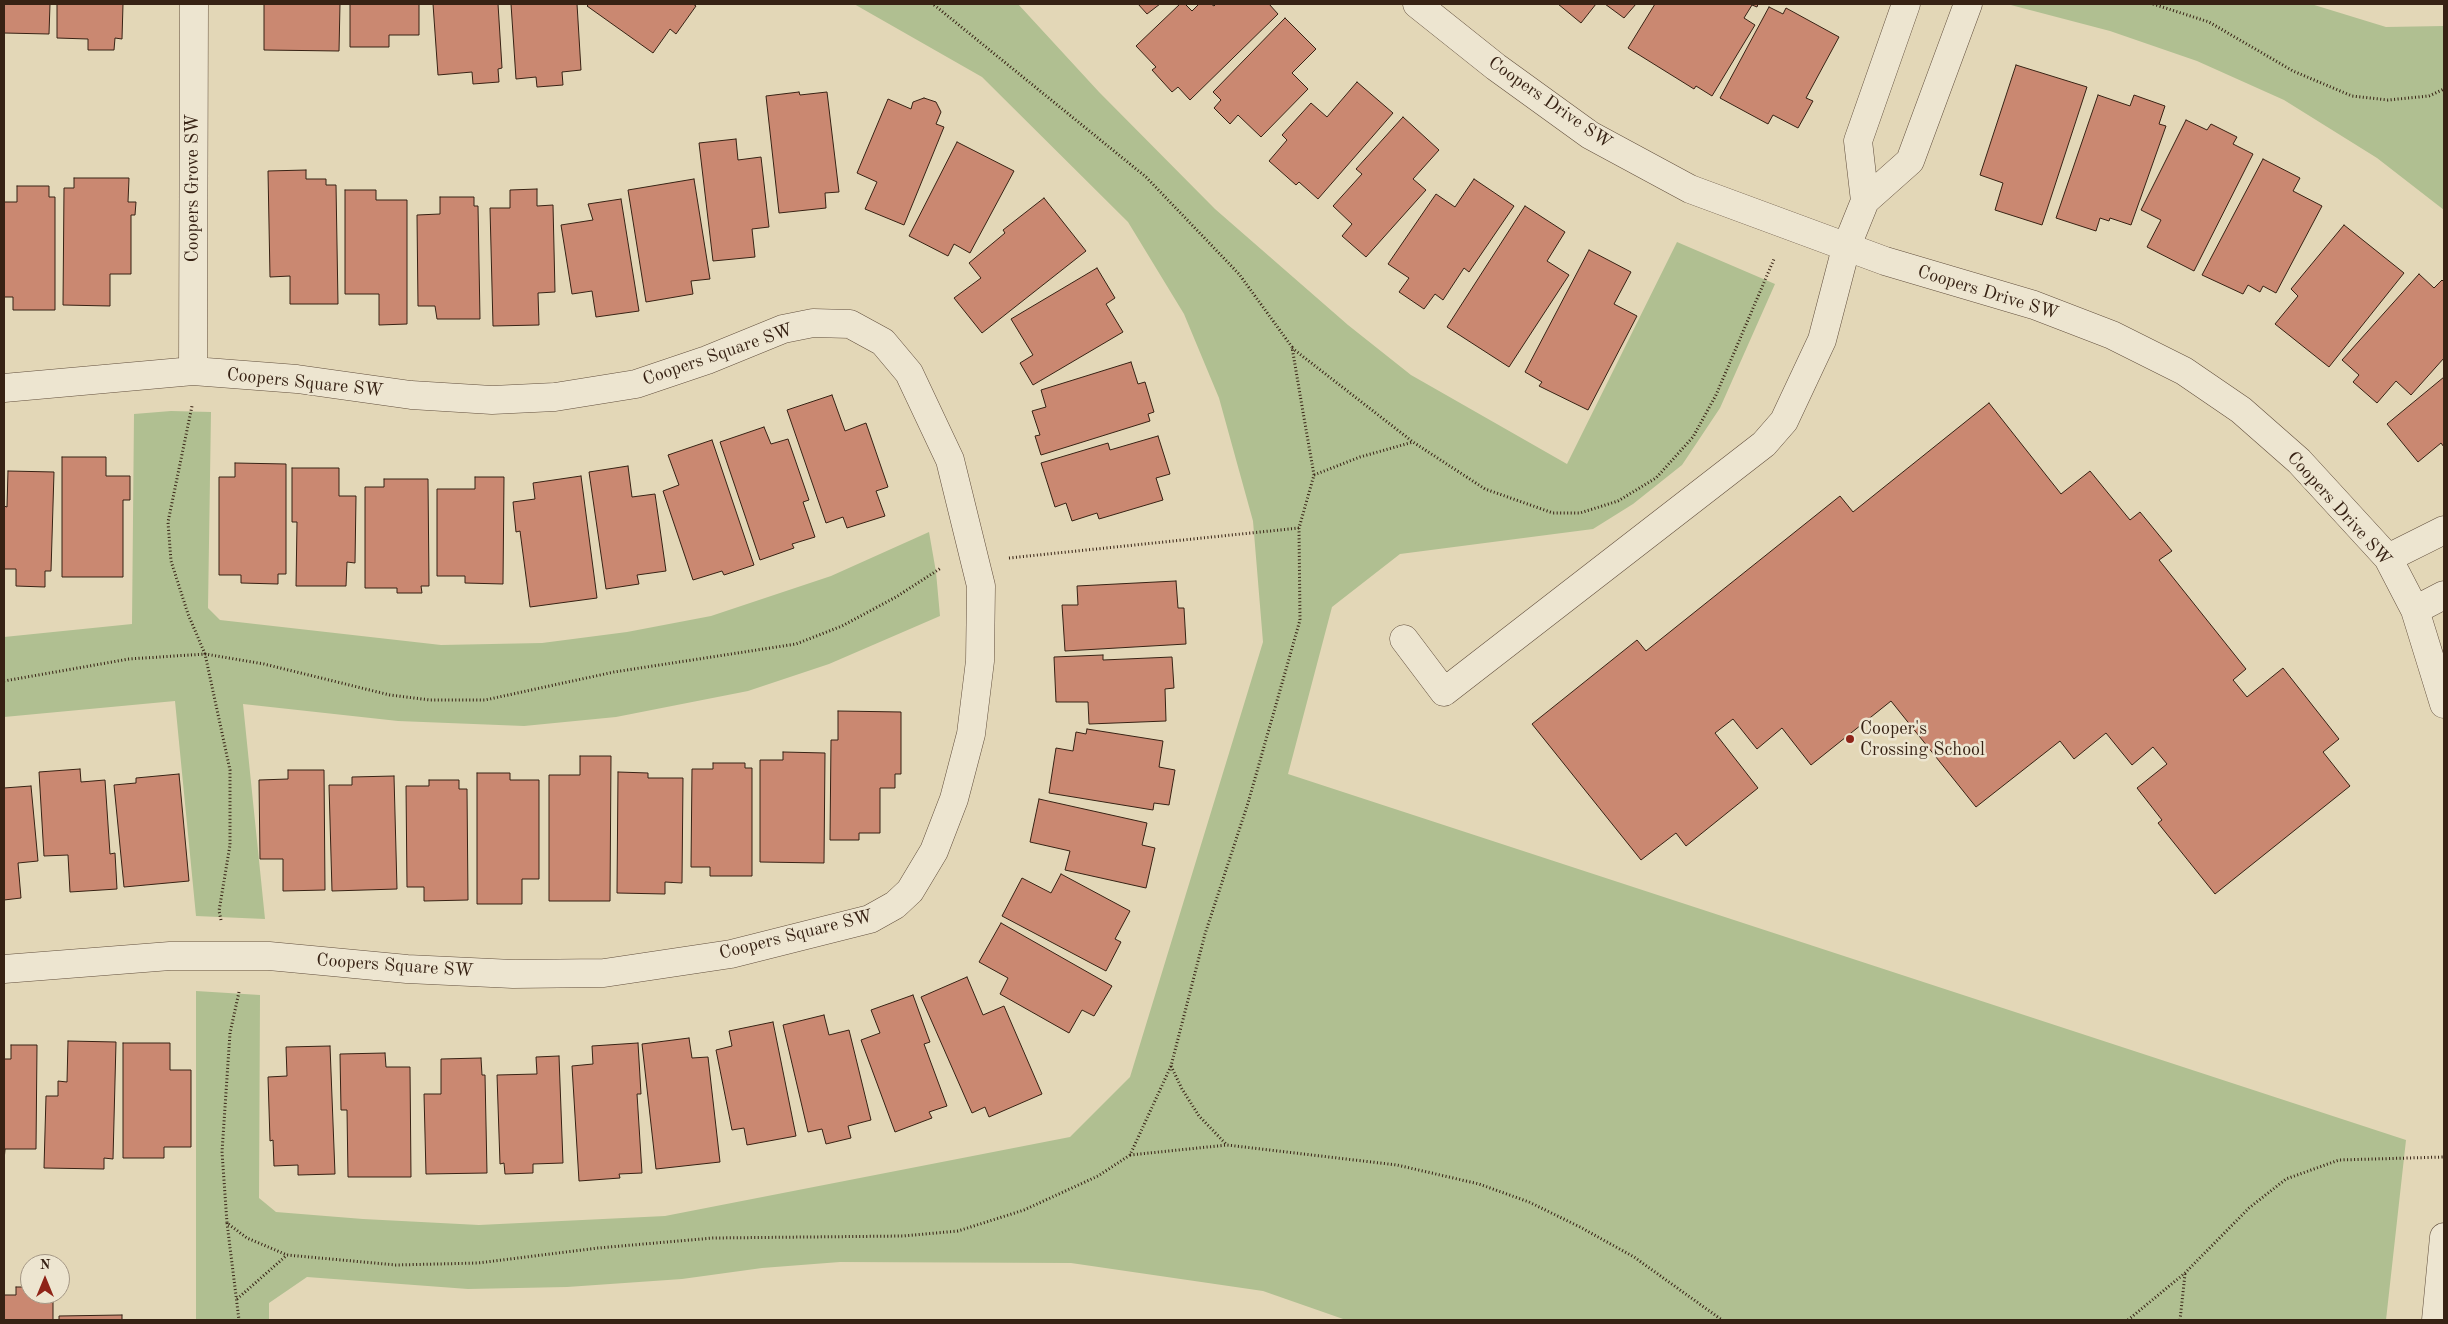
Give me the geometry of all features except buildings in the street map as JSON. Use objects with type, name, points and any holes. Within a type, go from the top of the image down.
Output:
[{"type":"street","name":"Coopers Grove SW","points":[[193,371],[194,4]]},
{"type":"street","name":"Coopers Drive SW","points":[[1417,4],[1496,67],[1590,135],[1690,189],[1885,262],[2034,305],[2112,335],[2184,371],[2241,410],[2299,461],[2388,558],[2415,610],[2444,704]]},
{"type":"street","points":[[1865,201],[1858,141],[1906,4]]},
{"type":"street","points":[[1404,639],[1444,692],[1764,444],[1784,420],[1822,340],[1846,248],[1865,201],[1910,161],[1968,4]]},
{"type":"street","name":"Coopers Square SW","points":[[4,388],[193,371],[297,379],[411,395],[492,400],[555,397],[636,384],[706,360],[783,329],[813,323],[850,324],[883,342],[909,373],[950,460],[981,586],[980,662],[971,734],[954,799],[934,851],[910,891],[895,905],[870,920],[731,954],[604,973],[513,974],[417,970],[269,956],[170,956],[4,969]]},
{"type":"street","points":[[2388,558],[2444,530]]},
{"type":"street","points":[[2415,610],[2444,595]]},
{"type":"street","points":[[2436,1320],[2444,1237]]},
{"type":"path","points":[[933,4],[1146,177],[1239,274],[1292,348],[1413,442],[1485,489],[1553,513],[1580,513],[1618,501],[1656,478],[1693,437],[1716,395],[1788,227]]},
{"type":"path","points":[[2153,4],[2209,22],[2293,71],[2352,96],[2388,100],[2429,96],[2444,89]]},
{"type":"path","points":[[1130,1155],[1171,1066],[1204,934],[1248,803],[1300,620],[1299,528],[1314,475],[1292,348]]},
{"type":"path","points":[[193,371],[191,413],[168,522],[171,561],[188,614],[205,654],[230,770],[230,845],[219,911],[240,993],[230,1034],[223,1142],[227,1222],[239,1320]]},
{"type":"path","points":[[1314,475],[1360,457],[1413,442]]},
{"type":"path","points":[[4,681],[129,659],[205,654],[264,664],[390,695],[430,700],[485,700],[614,672],[796,644],[842,626],[896,597],[941,568],[976,562],[1299,528]]},
{"type":"path","points":[[1171,1066],[1198,1116],[1227,1145]]},
{"type":"path","points":[[227,1222],[248,1238],[287,1255],[396,1265],[478,1263],[598,1248],[713,1238],[903,1236],[958,1231],[1024,1210],[1098,1176],[1130,1155],[1227,1145],[1397,1165],[1480,1184],[1529,1202],[1580,1227],[1634,1257],[1722,1320]]},
{"type":"path","points":[[2128,1320],[2185,1273],[2249,1208],[2286,1179],[2339,1160],[2444,1157]]},
{"type":"path","points":[[236,1299],[287,1255]]},
{"type":"path","points":[[2180,1320],[2185,1273]]},
{"type":"green space","points":[[854,4],[1018,4],[1099,92],[1215,209],[1348,325],[1411,375],[1567,464],[1677,242],[1775,284],[1720,408],[1682,465],[1633,504],[1593,529],[1400,554],[1332,607],[1288,774],[2406,1140],[2386,1320],[1346,1320],[1263,1291],[1071,1263],[840,1262],[762,1268],[682,1279],[567,1287],[468,1289],[307,1277],[269,1303],[269,1320],[196,1320],[196,991],[260,995],[259,1198],[276,1212],[479,1225],[665,1216],[1070,1137],[1130,1077],[1263,642],[1253,521],[1219,398],[1184,314],[1128,222],[982,77]]},
{"type":"green space","points":[[2007,4],[2311,4],[2386,27],[2444,26],[2444,210],[2377,158],[2284,100],[2197,61],[2110,31]]},
{"type":"green space","points":[[171,411],[211,412],[208,608],[220,620],[441,645],[542,643],[627,632],[711,616],[831,576],[929,532],[936,572],[940,616],[829,664],[748,691],[616,717],[524,726],[398,721],[243,704],[265,919],[196,916],[175,701],[4,717],[4,637],[132,624],[134,414]]},
{"type":"place","name":"Cooper's Crossing School","points":[[1850,739]]}]
